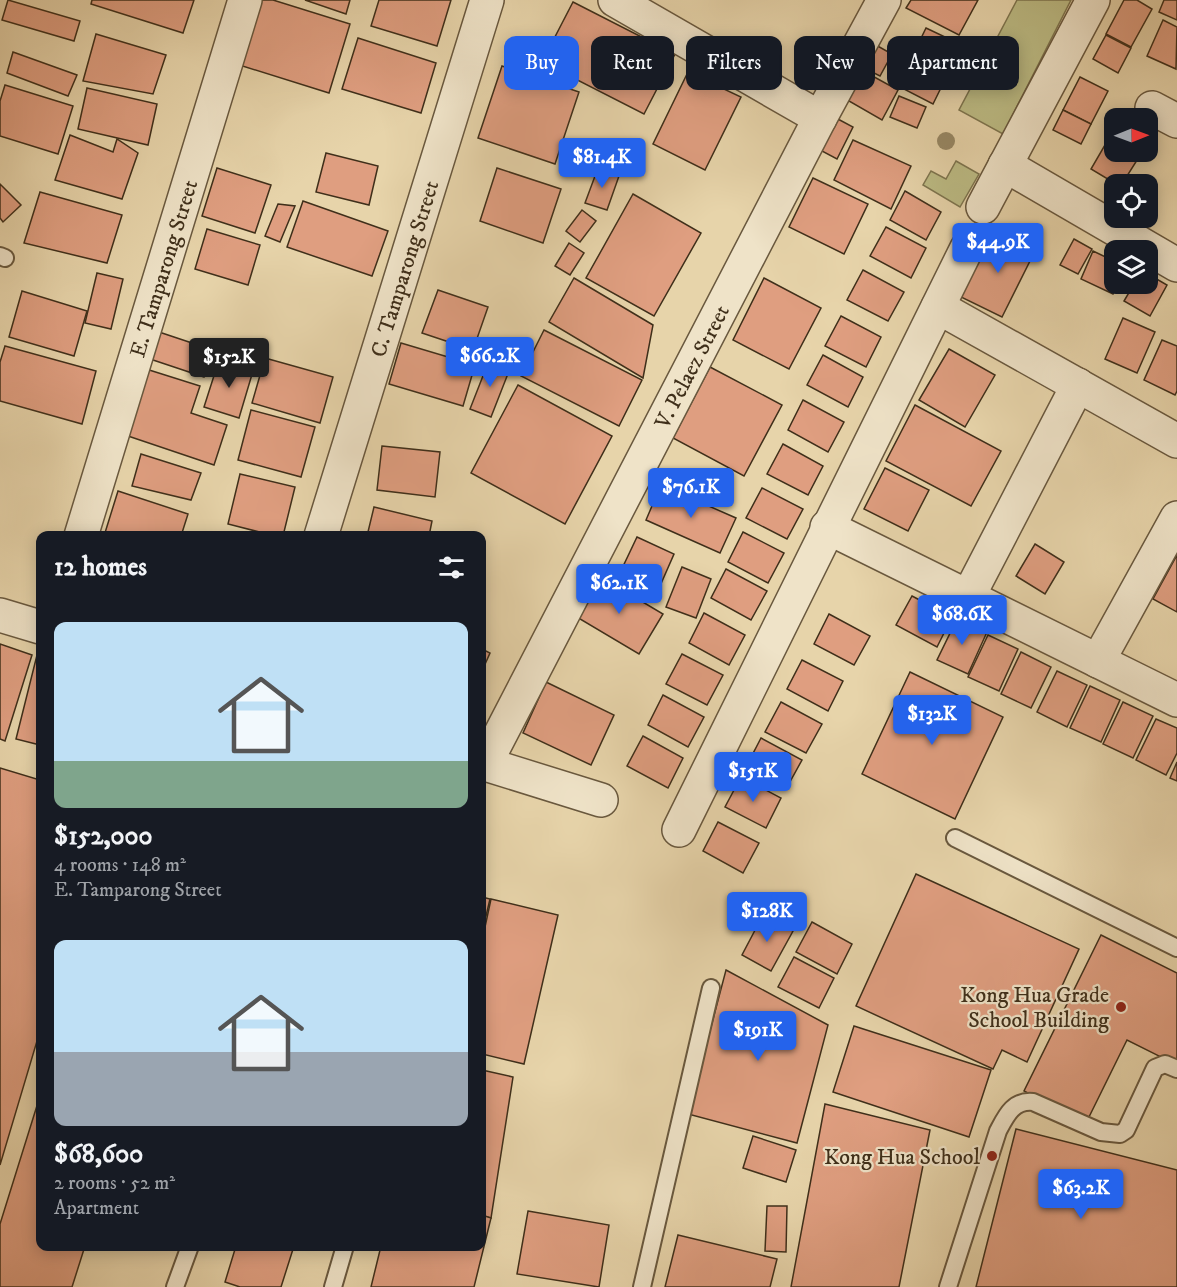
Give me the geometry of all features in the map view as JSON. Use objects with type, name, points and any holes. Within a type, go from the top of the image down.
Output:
[{"type":"street","name":"E. Tamparong Street","points":[[83,531],[245,0]]},
{"type":"street","name":"C. Tamparong Street","points":[[323,531],[487,0]]},
{"type":"street","points":[[615,0],[820,117]]},
{"type":"street","name":"V. Pelaez Street","points":[[486,758],[820,117],[885,0]]},
{"type":"street","points":[[982,207],[1093,0]]},
{"type":"street","points":[[1005,165],[1177,265]]},
{"type":"street","points":[[679,831],[967,248]]},
{"type":"street","points":[[938,307],[1177,441]]},
{"type":"street","points":[[968,597],[1078,385]]},
{"type":"street","points":[[1098,661],[1177,518]]},
{"type":"street","points":[[827,528],[1177,700]]},
{"type":"street","points":[[0,615],[36,626]]},
{"type":"street","points":[[486,765],[600,800]]},
{"type":"lane","points":[[956,838],[1177,948]]},
{"type":"lane","points":[[642,1287],[711,988]]},
{"type":"lane","points":[[948,1287],[998,1131],[1011,1108],[1024,1101],[1033,1102],[1101,1132],[1120,1134],[1126,1130],[1155,1068],[1165,1064],[1177,1069]]},
{"type":"lane","points":[[175,1287],[188,1251]]},
{"type":"lane","points":[[333,1287],[344,1251]]},
{"type":"shaded area","points":[[1017,0],[1071,0],[1003,134],[959,110],[970,90],[1019,90],[1019,36],[998,36]]},
{"type":"shaded area","points":[[956,161],[979,174],[960,207],[923,185],[931,171],[946,179]]},
{"type":"building","points":[[8,0],[80,21],[74,41],[2,20]]},
{"type":"building","points":[[92,0],[194,0],[183,33],[91,4]]},
{"type":"building","points":[[253,0],[273,0],[350,24],[329,93],[233,63]]},
{"type":"building","points":[[305,0],[350,0],[346,14]]},
{"type":"building","points":[[379,0],[451,0],[437,46],[371,26]]},
{"type":"building","points":[[911,0],[978,0],[959,35],[906,8]]},
{"type":"building","points":[[1124,0],[1137,0],[1152,9],[1131,47],[1106,34]]},
{"type":"building","points":[[1164,0],[1177,0],[1177,20],[1159,12]]},
{"type":"building","points":[[573,2],[640,36],[591,36],[591,87],[579,81],[579,36],[555,36]]},
{"type":"building","points":[[1163,20],[1177,27],[1176,69],[1147,56]]},
{"type":"building","points":[[926,28],[943,36],[922,36]]},
{"type":"building","points":[[96,34],[166,55],[153,94],[83,81]]},
{"type":"building","points":[[1106,35],[1131,48],[1118,73],[1093,59]]},
{"type":"building","points":[[358,38],[436,63],[421,113],[342,89]]},
{"type":"building","points":[[875,45],[887,51],[887,63],[880,76],[875,74]]},
{"type":"building","points":[[13,52],[77,75],[68,96],[7,73]]},
{"type":"building","points":[[502,66],[504,67],[504,90],[573,90],[579,92],[555,164],[478,138]]},
{"type":"building","points":[[686,76],[686,90],[726,90],[741,97],[705,170],[653,144]]},
{"type":"building","points":[[875,77],[887,84],[887,90],[898,90],[882,120],[842,97],[846,90],[875,90]]},
{"type":"building","points":[[1080,77],[1108,91],[1091,124],[1063,110]]},
{"type":"building","points":[[5,85],[73,106],[58,154],[0,136],[0,101]]},
{"type":"building","points":[[87,88],[157,104],[148,145],[78,129]]},
{"type":"building","points":[[597,90],[656,90],[644,114]]},
{"type":"building","points":[[906,90],[940,90],[933,104]]},
{"type":"building","points":[[899,96],[926,107],[917,128],[890,117]]},
{"type":"building","points":[[1063,110],[1091,124],[1081,144],[1053,130]]},
{"type":"building","points":[[836,118],[853,127],[837,159],[820,150]]},
{"type":"building","points":[[70,135],[113,152],[117,139],[138,153],[122,199],[55,180]]},
{"type":"building","points":[[853,140],[911,166],[891,209],[834,180]]},
{"type":"building","points":[[1104,147],[1104,162],[1136,162],[1128,174],[1104,174],[1104,177],[1091,169]]},
{"type":"building","points":[[326,153],[378,166],[369,205],[316,192]]},
{"type":"building","points":[[217,168],[271,185],[255,233],[202,216]]},
{"type":"building","points":[[497,168],[561,189],[543,243],[480,221]]},
{"type":"building","points":[[598,168],[619,176],[607,210],[585,203]]},
{"type":"building","points":[[813,178],[868,204],[844,254],[789,227]]},
{"type":"building","points":[[0,184],[21,205],[3,222],[0,218]]},
{"type":"building","points":[[905,191],[941,212],[926,240],[890,220]]},
{"type":"building","points":[[40,192],[122,215],[107,263],[24,243]]},
{"type":"building","points":[[633,194],[701,233],[654,316],[586,278]]},
{"type":"building","points":[[303,201],[388,231],[372,276],[287,247]]},
{"type":"building","points":[[278,204],[295,206],[280,242],[265,236]]},
{"type":"building","points":[[582,210],[596,221],[580,242],[566,231]]},
{"type":"building","points":[[886,227],[926,248],[911,278],[870,256]]},
{"type":"building","points":[[207,229],[260,245],[248,285],[195,269]]},
{"type":"building","points":[[993,230],[1035,251],[1002,317],[961,297]]},
{"type":"building","points":[[1074,239],[1092,249],[1078,274],[1060,265]]},
{"type":"building","points":[[569,243],[584,253],[570,275],[555,266]]},
{"type":"building","points":[[1093,251],[1104,256],[1104,290],[1081,279]]},
{"type":"building","points":[[863,270],[904,292],[888,321],[847,300]]},
{"type":"building","points":[[97,273],[123,279],[111,329],[85,323]]},
{"type":"building","points":[[574,278],[653,325],[643,378],[549,322]]},
{"type":"building","points":[[764,278],[821,308],[789,369],[733,340]]},
{"type":"building","points":[[1158,280],[1167,285],[1150,316],[1124,301],[1128,294],[1158,294]]},
{"type":"building","points":[[438,290],[488,307],[473,350],[422,333]]},
{"type":"building","points":[[22,291],[87,311],[74,356],[9,337]]},
{"type":"building","points":[[841,316],[881,337],[866,367],[825,346]]},
{"type":"building","points":[[1123,318],[1155,332],[1137,373],[1105,359]]},
{"type":"building","points":[[544,330],[642,380],[619,426],[521,376]]},
{"type":"building","points":[[156,331],[213,350],[204,377],[147,358]]},
{"type":"building","points":[[1162,340],[1177,346],[1177,391],[1175,395],[1144,380]]},
{"type":"building","points":[[401,343],[475,365],[463,406],[389,384]]},
{"type":"building","points":[[5,346],[96,371],[82,424],[0,401],[0,362]]},
{"type":"building","points":[[949,349],[995,375],[965,427],[919,400]]},
{"type":"building","points":[[823,355],[863,377],[848,407],[807,385]]},
{"type":"building","points":[[265,358],[333,377],[320,423],[252,403]]},
{"type":"building","points":[[490,358],[511,366],[491,417],[470,409]]},
{"type":"building","points":[[219,360],[253,371],[239,418],[204,407]]},
{"type":"building","points":[[710,367],[782,405],[744,476],[673,438]]},
{"type":"building","points":[[146,369],[200,386],[191,413],[227,425],[214,465],[125,435]]},
{"type":"building","points":[[518,385],[612,436],[565,524],[471,473]]},
{"type":"building","points":[[803,400],[844,422],[828,452],[788,430]]},
{"type":"building","points":[[915,405],[1001,451],[971,506],[886,461]]},
{"type":"building","points":[[251,410],[315,427],[301,477],[238,460]]},
{"type":"building","points":[[783,444],[823,466],[808,495],[767,474]]},
{"type":"building","points":[[382,446],[440,452],[435,497],[377,490]]},
{"type":"building","points":[[141,454],[201,473],[191,500],[132,486]]},
{"type":"building","points":[[885,468],[929,490],[908,531],[864,509]]},
{"type":"building","points":[[240,474],[295,487],[284,531],[255,531],[228,524]]},
{"type":"building","points":[[661,485],[736,518],[720,553],[646,520]]},
{"type":"building","points":[[762,488],[803,509],[787,539],[746,518]]},
{"type":"building","points":[[118,491],[188,514],[183,531],[106,531]]},
{"type":"building","points":[[374,507],[432,521],[430,531],[368,531]]},
{"type":"building","points":[[743,532],[784,553],[768,583],[728,562]]},
{"type":"building","points":[[637,537],[674,554],[656,595],[618,577]]},
{"type":"building","points":[[1035,544],[1064,562],[1045,594],[1016,576]]},
{"type":"building","points":[[1177,555],[1177,612],[1153,599]]},
{"type":"building","points":[[682,567],[711,579],[696,618],[666,607]]},
{"type":"building","points":[[726,569],[767,591],[751,620],[711,598]]},
{"type":"building","points":[[599,576],[663,614],[639,654],[575,616]]},
{"type":"building","points":[[912,596],[952,617],[937,647],[896,625]]},
{"type":"building","points":[[704,613],[745,635],[729,665],[689,643]]},
{"type":"building","points":[[829,614],[870,636],[854,665],[814,644]]},
{"type":"building","points":[[957,619],[987,632],[968,674],[937,660]]},
{"type":"building","points":[[988,635],[1018,649],[999,691],[968,677]]},
{"type":"building","points":[[0,644],[32,655],[5,741],[0,739]]},
{"type":"building","points":[[1021,652],[1051,667],[1031,708],[1001,694]]},
{"type":"building","points":[[682,654],[723,675],[707,705],[666,684]]},
{"type":"building","points":[[36,659],[36,744],[16,739]]},
{"type":"building","points":[[802,660],[843,681],[828,711],[787,689]]},
{"type":"building","points":[[1057,671],[1087,685],[1067,727],[1037,712]]},
{"type":"building","points":[[910,672],[1003,717],[955,819],[862,774]]},
{"type":"building","points":[[546,682],[614,715],[591,765],[523,733]]},
{"type":"building","points":[[1090,686],[1120,700],[1101,742],[1070,728]]},
{"type":"building","points":[[663,695],[704,717],[688,747],[648,725]]},
{"type":"building","points":[[781,702],[822,724],[806,753],[765,732]]},
{"type":"building","points":[[1123,702],[1153,716],[1133,758],[1103,744]]},
{"type":"building","points":[[1156,719],[1177,728],[1177,753],[1166,775],[1136,760]]},
{"type":"building","points":[[643,736],[683,758],[668,788],[627,766]]},
{"type":"building","points":[[761,738],[802,760],[786,789],[746,767]]},
{"type":"building","points":[[1177,762],[1177,781],[1170,778]]},
{"type":"building","points":[[0,768],[36,779],[36,1044],[0,1165]]},
{"type":"building","points":[[741,777],[781,798],[766,828],[725,807]]},
{"type":"building","points":[[718,822],[759,843],[743,873],[703,851]]},
{"type":"building","points":[[916,874],[1079,949],[1027,1062],[1002,1050],[993,1069],[856,1006]]},
{"type":"building","points":[[486,898],[490,899],[486,916]]},
{"type":"building","points":[[491,899],[558,915],[524,1064],[486,1055],[486,922]]},
{"type":"building","points":[[763,915],[793,931],[771,971],[742,955]]},
{"type":"building","points":[[812,922],[852,944],[837,974],[796,952]]},
{"type":"building","name":"Kong Hua Grade School Building","points":[[1101,935],[1177,973],[1177,1065],[1127,1040],[1086,1123],[1024,1091]]},
{"type":"building","points":[[794,957],[834,978],[819,1008],[778,987]]},
{"type":"building","points":[[726,970],[828,1025],[797,1143],[688,1114]]},
{"type":"building","points":[[854,1026],[991,1070],[969,1137],[833,1092]]},
{"type":"building","points":[[486,1071],[513,1077],[491,1218],[486,1217]]},
{"type":"building","points":[[825,1104],[930,1130],[899,1287],[791,1287]]},
{"type":"building","points":[[36,1109],[36,1251],[83,1251],[72,1287],[0,1287],[0,1224]]},
{"type":"building","points":[[1016,1129],[1177,1170],[1177,1287],[976,1287]]},
{"type":"building","points":[[753,1136],[796,1150],[786,1182],[743,1168]]},
{"type":"building","points":[[767,1206],[787,1206],[786,1252],[765,1251]]},
{"type":"building","points":[[528,1211],[609,1225],[599,1287],[517,1274]]},
{"type":"building","points":[[486,1216],[491,1218],[486,1238]]},
{"type":"building","points":[[678,1235],[777,1259],[770,1287],[665,1287]]},
{"type":"building","points":[[234,1251],[292,1251],[281,1287],[240,1287],[225,1282]]},
{"type":"building","points":[[380,1251],[483,1251],[474,1287],[371,1287]]},
{"type":"place","name":"Kong Hua Grade School Building","points":[[1121,1007]]},
{"type":"place","name":"Kong Hua School","points":[[992,1156]]}]
